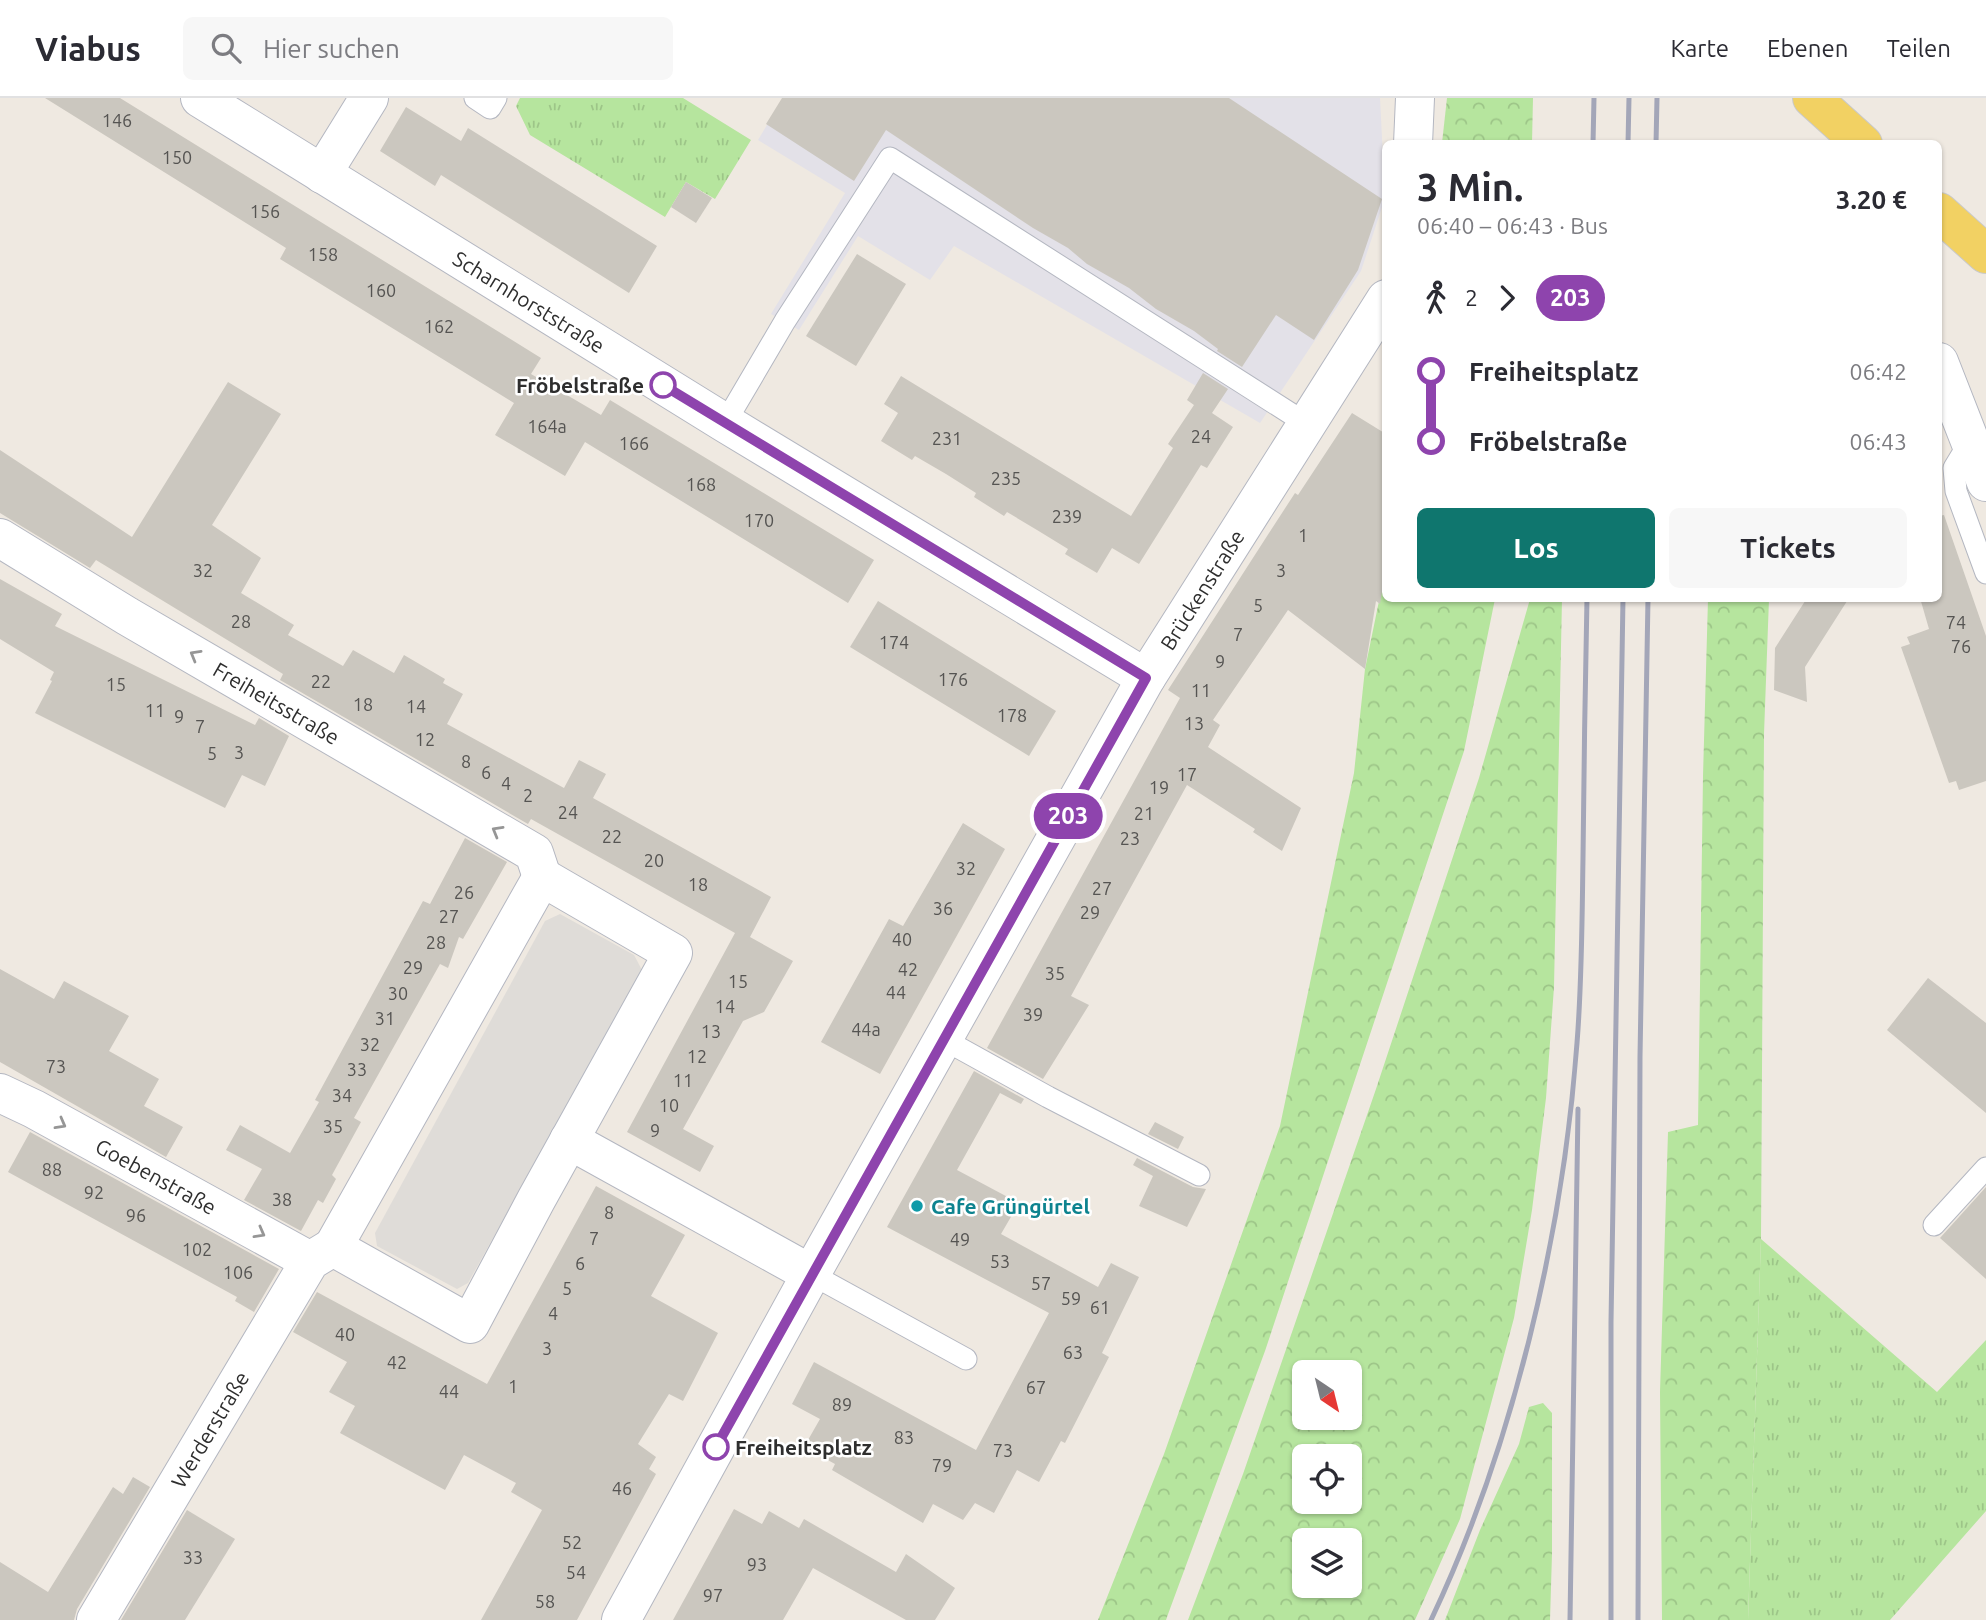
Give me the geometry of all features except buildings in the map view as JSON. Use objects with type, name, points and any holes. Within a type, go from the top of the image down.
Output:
[{"type":"main road","points":[[1812,98],[1852,137]]},
{"type":"main road","points":[[1942,215],[1986,254]]},
{"type":"street","name":"Scharnhorststraße","points":[[200,98],[725,423],[1146,678]]},
{"type":"street","points":[[322,174],[369,98]]},
{"type":"street","points":[[1413,140],[1415,98]]},
{"type":"street","name":"Brückenstraße","points":[[621,1620],[811,1274],[1146,678],[1382,305]]},
{"type":"street","points":[[1942,369],[1986,482]]},
{"type":"street","name":"Freiheitsstraße","points":[[0,538],[127,616],[534,853],[542,877]]},
{"type":"street","points":[[542,877],[673,953],[569,1140],[470,1324],[322,1254],[542,877]]},
{"type":"street","name":"Goebenstraße","points":[[0,1093],[322,1254]]},
{"type":"street","points":[[569,1140],[811,1274]]},
{"type":"street","name":"Werderstraße","points":[[96,1620],[322,1254]]},
{"type":"lane","points":[[475,98],[490,108],[496,98]]},
{"type":"lane","points":[[725,423],[785,321],[890,158],[1307,424]]},
{"type":"lane","points":[[1971,440],[1954,468],[1955,491],[1986,573]]},
{"type":"lane","points":[[943,1039],[1199,1175]]},
{"type":"lane","points":[[1934,1224],[1986,1168]]},
{"type":"lane","points":[[811,1274],[966,1359]]},
{"type":"shaded area","points":[[783,98],[1380,98],[1382,207],[1361,271],[1260,423],[954,246],[930,280],[858,236],[799,330],[771,314],[845,193],[758,140]]},
{"type":"shaded area","points":[[560,914],[634,955],[642,970],[468,1283],[457,1289],[377,1246],[375,1233],[545,921]]},
{"type":"green space","points":[[520,98],[683,98],[751,140],[715,199],[686,182],[665,217],[530,135],[516,106]]},
{"type":"green space","points":[[1447,98],[1533,98],[1532,140],[1442,140]]},
{"type":"green space","points":[[1382,586],[1382,602],[1494,602],[1464,751],[1265,1351],[1166,1620],[1098,1620],[1164,1454],[1280,1126],[1354,773],[1365,669]]},
{"type":"green space","points":[[1529,602],[1562,602],[1554,987],[1546,1098],[1532,1210],[1514,1318],[1460,1519],[1415,1620],[1188,1620],[1243,1474],[1376,1089],[1479,778]]},
{"type":"green space","points":[[1708,602],[1769,602],[1764,734],[1761,1239],[1748,1620],[1662,1620],[1660,1392],[1668,1132],[1698,1125]]},
{"type":"green space","points":[[1761,1239],[1937,1392],[1986,1340],[1986,1511],[1890,1620],[1748,1620]]},
{"type":"green space","points":[[1543,1403],[1552,1413],[1550,1620],[1445,1620],[1480,1530],[1519,1444],[1529,1407]]},
{"type":"railway","points":[[1593,140],[1594,98]]},
{"type":"railway","points":[[1628,140],[1629,98]]},
{"type":"railway","points":[[1656,140],[1657,98]]},
{"type":"railway","points":[[1431,1620],[1460,1553],[1510,1412],[1530,1338],[1560,1189],[1570,1116],[1580,997],[1587,602]]},
{"type":"railway","points":[[1611,1620],[1611,1322],[1623,602]]},
{"type":"railway","points":[[1638,1620],[1640,1057],[1648,602]]},
{"type":"railway","points":[[1570,1620],[1578,1109]]},
{"type":"bus line","name":"203","points":[[663,385],[1146,678],[716,1447]]},
{"type":"place","name":"Fröbelstraße","points":[[663,385]]},
{"type":"place","name":"Cafe Grüngürtel","points":[[917,1206]]},
{"type":"place","name":"Freiheitsplatz","points":[[716,1447]]}]
